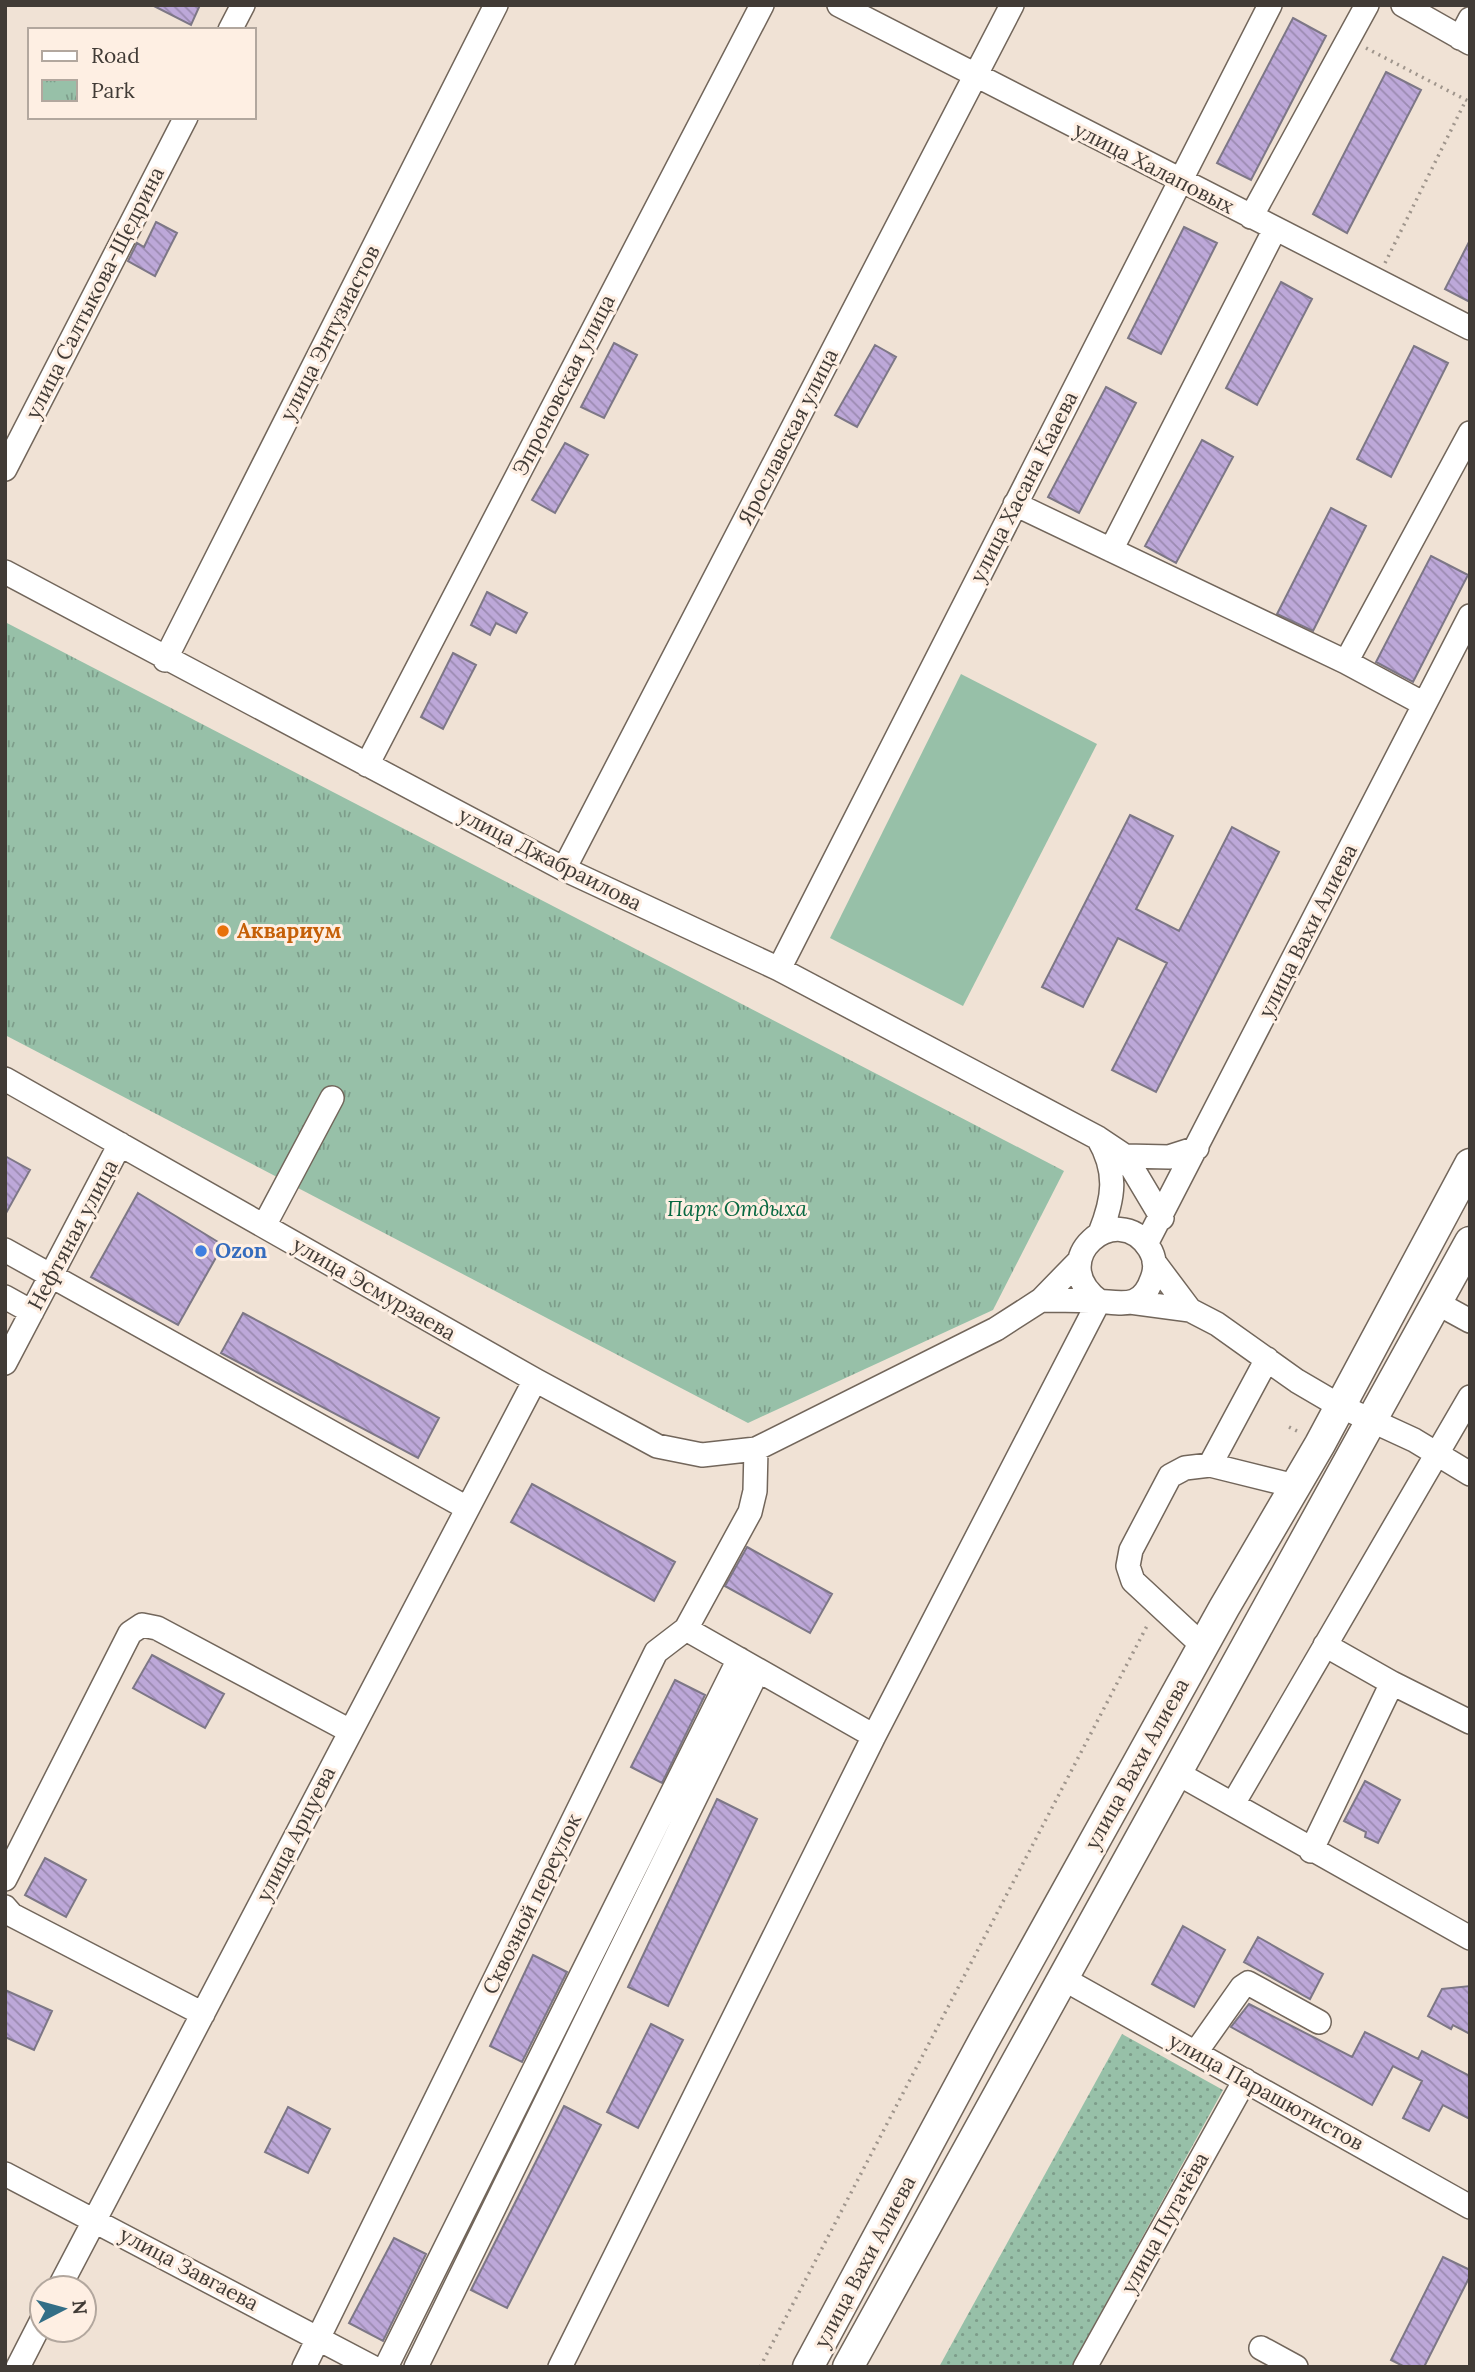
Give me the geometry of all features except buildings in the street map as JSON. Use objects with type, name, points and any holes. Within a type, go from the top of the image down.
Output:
[{"type":"main road","name":"улица Вахи Алиева","points":[[808,2367],[983,2042],[1295,1486],[1470,1164]]},
{"type":"main road","name":"улица Вахи Алиева","points":[[848,2367],[1470,1242]]},
{"type":"street","points":[[231,28],[243,5]]},
{"type":"street","name":"улица Энтузиастов","points":[[165,660],[496,5]]},
{"type":"street","name":"Эпроновская улица","points":[[367,765],[762,5]]},
{"type":"street","name":"улица Халаповых","points":[[839,5],[1470,328]]},
{"type":"street","name":"Ярославская улица","points":[[564,869],[1012,5]]},
{"type":"street","name":"улица Хасана Кааева","points":[[779,969],[1270,5]]},
{"type":"street","points":[[1251,218],[1367,5]]},
{"type":"street","points":[[1403,5],[1467,33]]},
{"type":"street","name":"улица Салтыкова-Щедрина","points":[[5,469],[185,119]]},
{"type":"street","points":[[1111,550],[1275,229]]},
{"type":"street","points":[[1346,662],[1470,433]]},
{"type":"street","points":[[1015,504],[1346,662],[1424,704]]},
{"type":"street","name":"улица Джабраилова","points":[[5,572],[165,660],[564,869],[779,969],[1098,1138],[1125,1156],[1161,1218]]},
{"type":"street","name":"улица Вахи Алиева","points":[[1150,1253],[1161,1218],[1470,616]]},
{"type":"street","name":"улица Эсмурзаева","points":[[5,1079],[535,1380],[657,1446],[702,1455],[755,1449]]},
{"type":"street","points":[[264,1226],[332,1098]]},
{"type":"street","points":[[755,1449],[996,1329],[1041,1300],[1079,1261],[1083,1250],[1100,1233],[1113,1196],[1114,1183],[1107,1153],[1098,1138]]},
{"type":"street","name":"Нефтяная улица","points":[[5,1363],[120,1144]]},
{"type":"street","points":[[1125,1156],[1169,1157],[1197,1148]]},
{"type":"street","points":[[1100,1233],[1123,1230],[1134,1234],[1190,1310]]},
{"type":"street","points":[[5,1250],[467,1508]]},
{"type":"street","points":[[1130,1303],[1143,1295],[1150,1285],[1150,1253]]},
{"type":"street","points":[[1079,1261],[1083,1284],[1099,1301]]},
{"type":"street","points":[[5,1297],[32,1312]]},
{"type":"street","points":[[1041,1300],[1099,1301],[1110,1305],[1130,1303],[1190,1310],[1217,1324],[1338,1405],[1436,1453],[1470,1474]]},
{"type":"street","points":[[560,2367],[874,1736],[1099,1301]]},
{"type":"street","points":[[1437,1303],[1470,1321]]},
{"type":"street","points":[[1210,1465],[1267,1359]]},
{"type":"street","name":"улица Арцуева","points":[[66,2274],[535,1380]]},
{"type":"street","points":[[1233,1804],[1470,1397]]},
{"type":"street","name":"Сквозной переулок","points":[[304,2367],[656,1652],[686,1629],[750,1512],[755,1490],[755,1449]]},
{"type":"street","points":[[1203,1646],[1133,1581],[1128,1566],[1130,1550],[1170,1476],[1185,1468],[1210,1465],[1295,1486]]},
{"type":"street","points":[[5,1879],[130,1633],[142,1625],[157,1628],[350,1731]]},
{"type":"street","points":[[686,1629],[874,1736]]},
{"type":"street","points":[[1325,1645],[1392,1683],[1470,1722]]},
{"type":"street","points":[[386,2367],[748,1664]]},
{"type":"street","points":[[416,2367],[748,1664]]},
{"type":"street","points":[[1311,1851],[1392,1683]]},
{"type":"street","points":[[1177,1773],[1311,1851],[1470,1938]]},
{"type":"street","points":[[5,1907],[12,1914],[203,2014]]},
{"type":"street","name":"улица Парашютистов","points":[[1062,1978],[1470,2207]]},
{"type":"street","points":[[1196,2052],[1242,1987],[1248,1983],[1319,2022]]},
{"type":"street","name":"улица Пугачёва","points":[[1085,2367],[1245,2080]]},
{"type":"street","name":"улица Завгаева","points":[[5,2175],[94,2219],[372,2367]]},
{"type":"street","points":[[18,2367],[30,2344]]},
{"type":"street","points":[[1261,2348],[1296,2367]]},
{"type":"path","points":[[1349,39],[1468,101],[1376,280]]},
{"type":"path","points":[[760,2367],[1158,1605]]},
{"type":"green space","name":"Парк Отдыха","points":[[5,622],[1064,1171],[993,1310],[748,1423],[5,1035]]},
{"type":"green space","points":[[961,674],[1097,744],[963,1006],[830,938]]},
{"type":"green space","points":[[1122,2034],[1223,2090],[1071,2367],[939,2367]]},
{"type":"place","name":"Аквариум","points":[[223,931]]},
{"type":"place","name":"Ozon","points":[[201,1251]]}]
